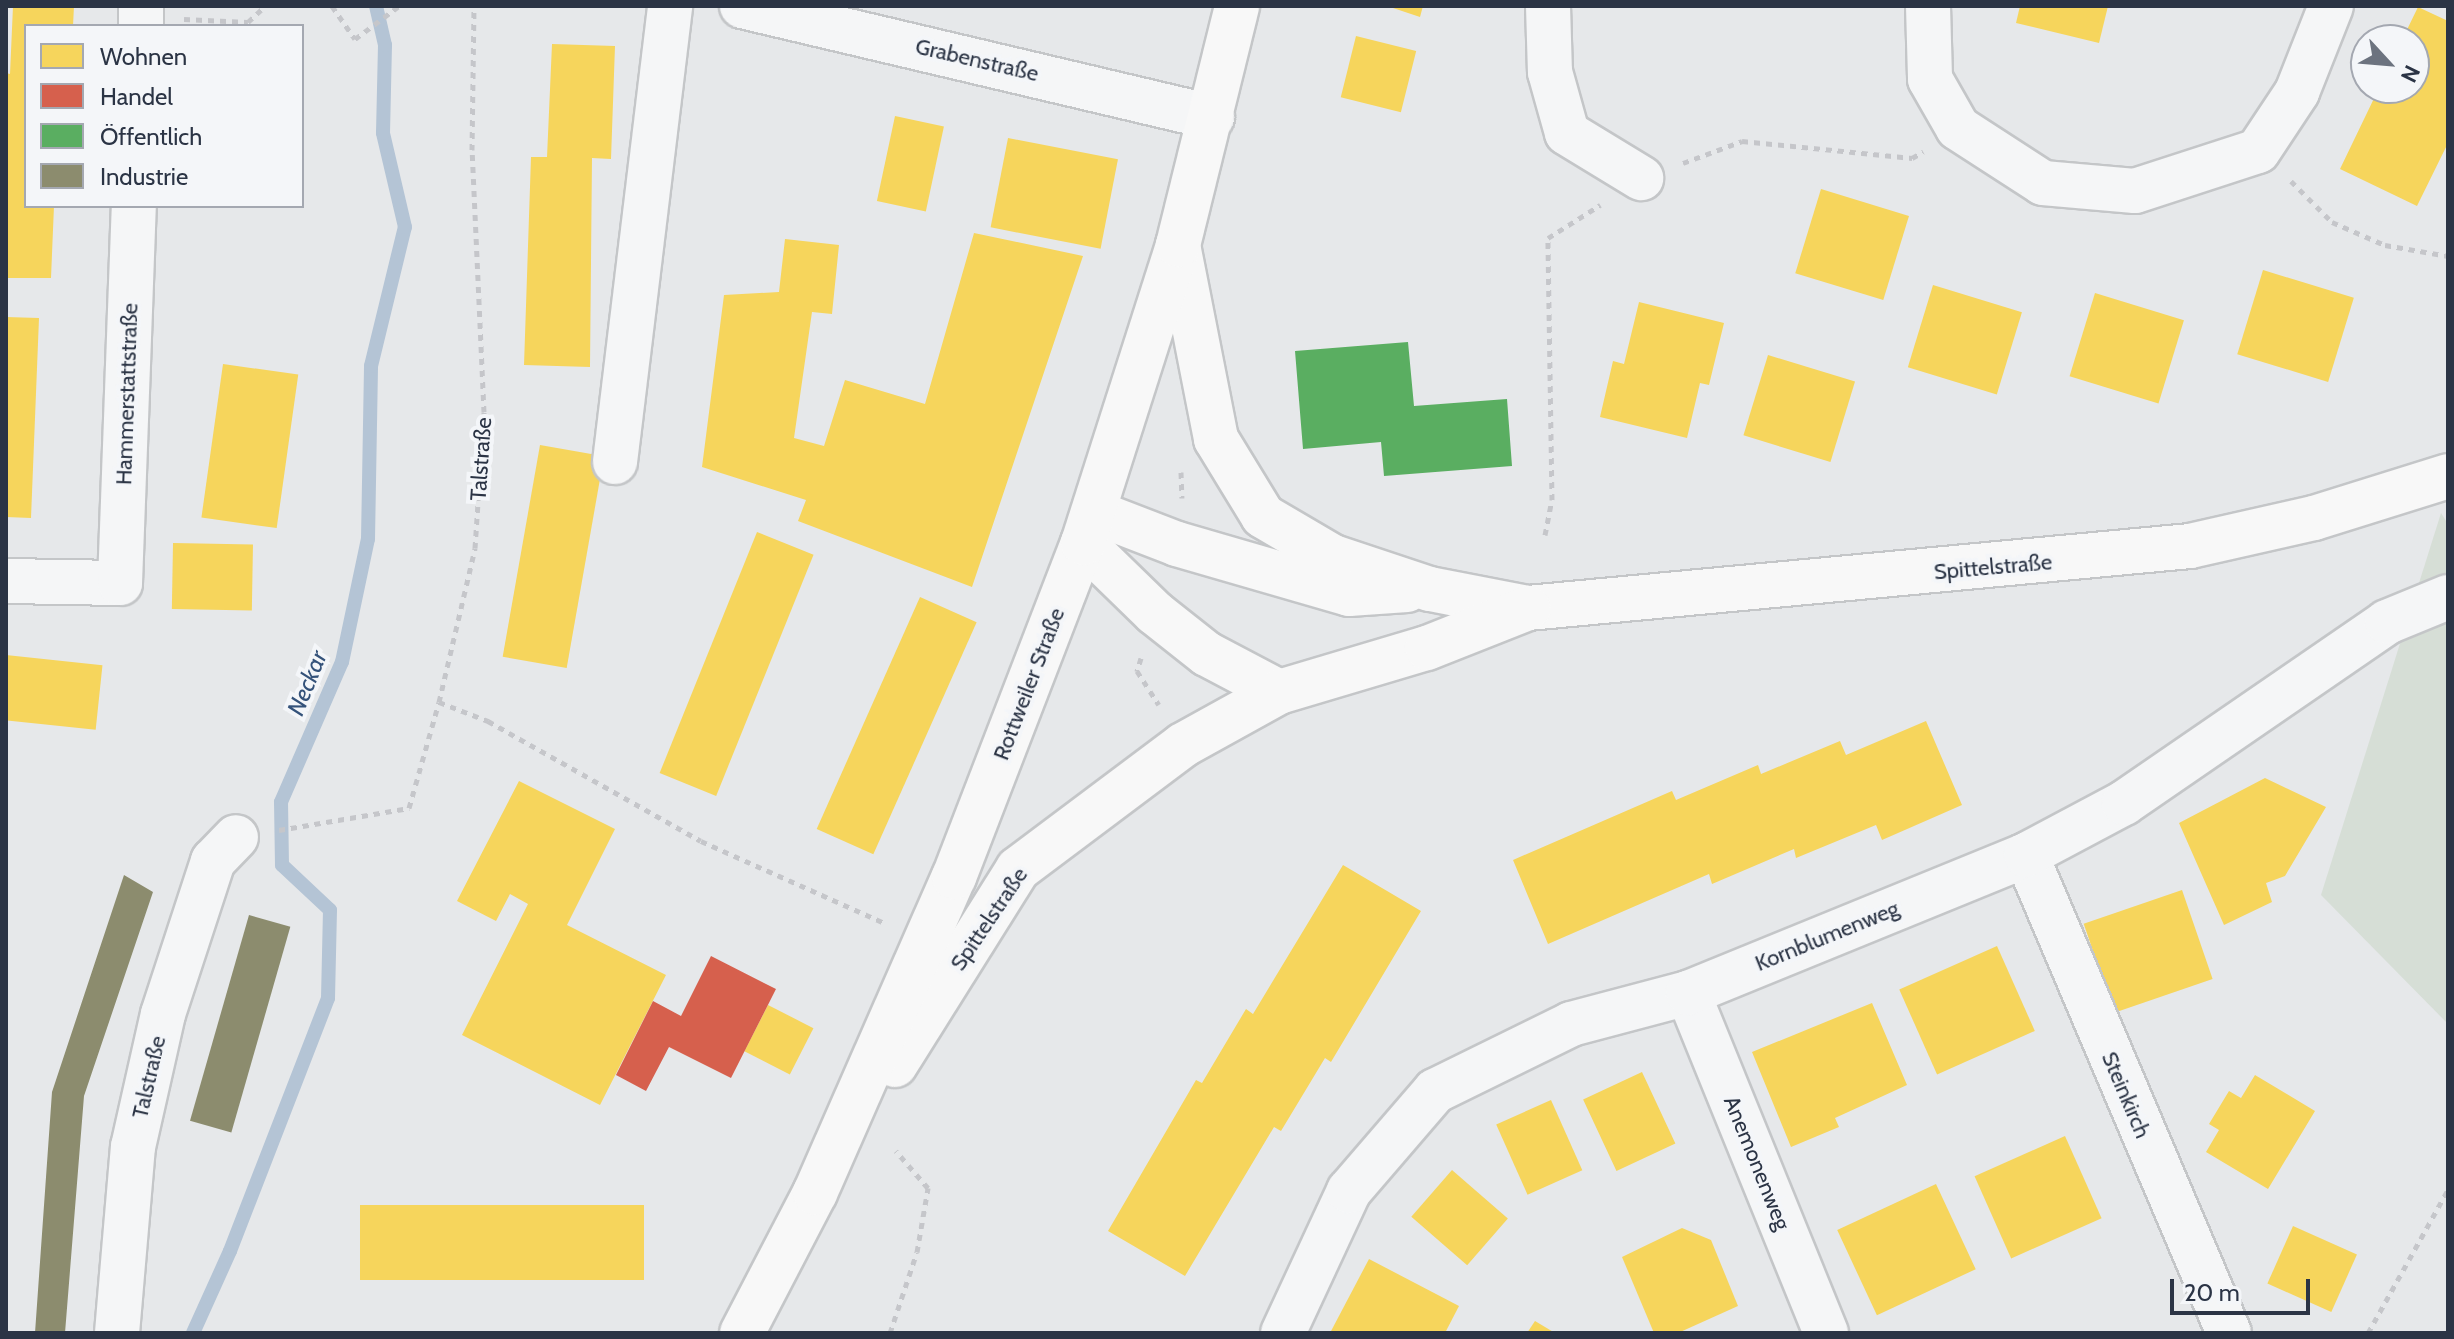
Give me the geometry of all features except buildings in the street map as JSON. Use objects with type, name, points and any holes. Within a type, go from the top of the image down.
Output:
[{"type":"main road","name":"Rottweiler Straße","points":[[742,1333],[815,1193],[954,877],[1089,528],[1178,245],[1237,6]]},
{"type":"main road","name":"Spittelstraße","points":[[1178,245],[1216,439],[1263,516],[1333,557],[1430,589],[1528,608]]},
{"type":"main road","name":"Spittelstraße","points":[[815,1193],[1018,869],[1183,745],[1279,692],[1427,648],[1528,608],[2190,546],[2314,518],[2448,476]]},
{"type":"main road","name":"Spittelstraße","points":[[1089,528],[1177,544],[1349,594],[1430,589]]},
{"type":"main road","points":[[1089,528],[1155,613],[1207,654],[1279,692]]},
{"type":"street","points":[[615,462],[670,6]]},
{"type":"street","name":"Grabenstraße","points":[[742,6],[1212,117]]},
{"type":"street","points":[[1548,6],[1550,72],[1567,133],[1641,178]]},
{"type":"street","points":[[1928,6],[1930,79],[1958,128],[2043,183],[2135,191],[2258,151],[2297,92],[2331,6]]},
{"type":"street","name":"Hammerstattstraße","points":[[6,581],[120,583],[134,208]]},
{"type":"street","name":"Kornblumenweg","points":[[1283,1333],[1349,1191],[1435,1091],[1571,1024],[1688,993],[2026,855],[2124,803],[2387,622],[2448,597]]},
{"type":"street","name":"Talstraße","points":[[117,1333],[133,1147],[163,1014],[213,861],[236,837]]},
{"type":"street","name":"Steinkirch","points":[[2026,855],[2229,1333]]},
{"type":"street","name":"Anemonenweg","points":[[1688,993],[1820,1331]]},
{"type":"path","points":[[141,16],[248,22],[265,6]]},
{"type":"path","points":[[332,6],[355,39],[399,6]]},
{"type":"path","name":"Talstraße","points":[[315,824],[409,808],[439,702],[475,548],[484,412],[472,150],[474,6]]},
{"type":"path","points":[[1545,535],[1552,500],[1548,238],[1641,178],[1742,141],[1912,158],[1958,128]]},
{"type":"path","points":[[2258,151],[2332,222],[2385,245],[2448,256]]},
{"type":"path","points":[[1180,466],[1182,512]]},
{"type":"path","points":[[1144,649],[1137,671],[1168,720]]},
{"type":"path","points":[[439,702],[488,721],[701,841],[885,923]]},
{"type":"path","points":[[890,1333],[917,1252],[928,1188],[896,1151]]},
{"type":"path","points":[[2368,1333],[2448,1190]]},
{"type":"shaded area","points":[[2441,513],[2448,524],[2448,1024],[2321,895]]},
{"type":"waterway","name":"Neckar","points":[[193,1333],[230,1251],[328,998],[330,910],[282,865],[281,802],[342,662],[368,539],[371,366],[405,227],[383,133],[385,45],[376,6]]}]
